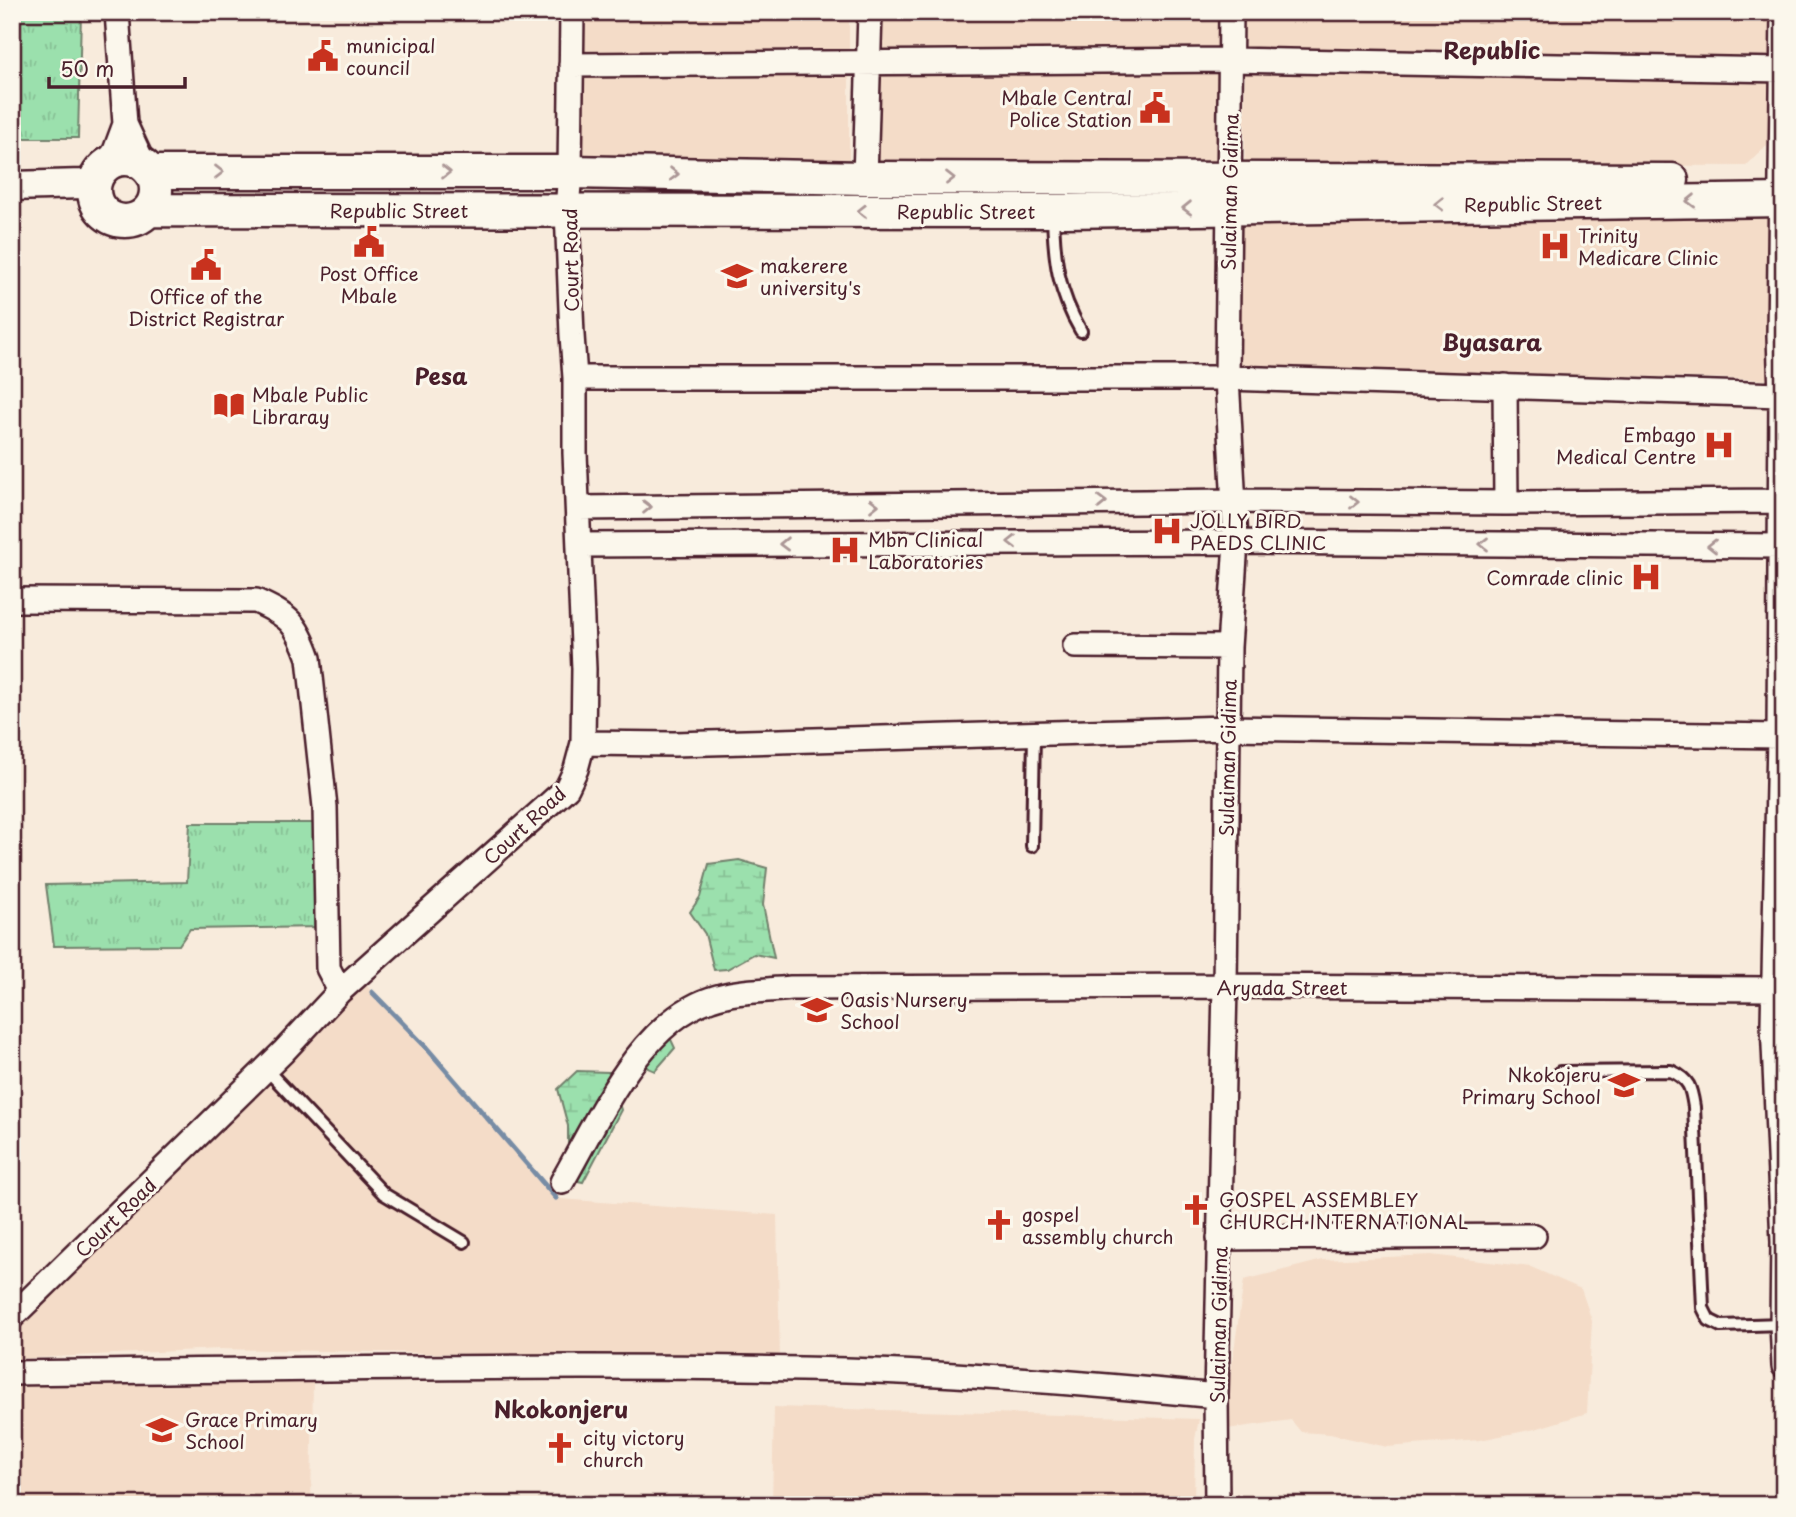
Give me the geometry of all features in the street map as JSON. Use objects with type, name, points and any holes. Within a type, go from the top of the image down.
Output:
[{"type":"main road","points":[[119,159],[132,160],[147,169],[156,185],[155,198],[149,211],[136,220],[119,221],[104,214],[99,182],[119,159]]},
{"type":"main road","name":"Republic Street","points":[[147,169],[570,172],[865,178],[1229,193],[1783,190]]},
{"type":"main road","name":"Republic Street","points":[[149,211],[1053,211],[1229,193]]},
{"type":"street","points":[[117,12],[125,124],[147,169]]},
{"type":"street","name":"Court Road","points":[[12,1317],[266,1069],[340,991],[567,788],[576,769],[583,743],[584,669],[567,210],[572,12]]},
{"type":"street","points":[[865,178],[870,12]]},
{"type":"street","name":"Sulaiman Gidima","points":[[1217,1505],[1216,1396],[1225,986],[1227,729],[1236,542],[1227,378],[1231,12]]},
{"type":"street","points":[[1783,12],[1783,190],[1779,336],[1782,472],[1773,1024],[1784,1242],[1784,1366]]},
{"type":"street","points":[[571,65],[1231,60],[1783,70]]},
{"type":"street","points":[[12,203],[99,182],[125,124]]},
{"type":"street","points":[[12,186],[99,182]]},
{"type":"street","points":[[575,378],[1227,378],[1781,395]]},
{"type":"street","points":[[1505,386],[1506,503]]},
{"type":"street","points":[[578,508],[1234,501],[1780,501]]},
{"type":"street","points":[[579,545],[1236,542],[1780,546]]},
{"type":"street","points":[[12,600],[256,601],[291,620],[302,638],[309,658],[326,807],[328,968],[340,991]]},
{"type":"street","points":[[1075,646],[1229,647]]},
{"type":"street","points":[[583,743],[674,744],[1227,729],[1779,736]]},
{"type":"street","name":"Aryada Street","points":[[562,1182],[625,1074],[658,1031],[686,1010],[710,999],[733,993],[790,988],[1225,986],[1774,989]]},
{"type":"street","points":[[1219,1238],[1534,1236]]},
{"type":"street","points":[[12,1373],[596,1368],[849,1370],[1216,1396]]},
{"type":"lane","points":[[1053,211],[1054,253],[1060,285],[1081,331]]},
{"type":"lane","points":[[1032,846],[1034,734]]},
{"type":"lane","points":[[266,1069],[384,1194],[464,1242]]},
{"type":"lane","points":[[1560,1072],[1671,1071],[1684,1077],[1691,1091],[1694,1107],[1703,1308],[1709,1320],[1721,1325],[1782,1324]]},
{"type":"shaded area","points":[[577,12],[849,12],[849,164],[573,157]]},
{"type":"shaded area","points":[[878,12],[1230,12],[1228,174],[875,164]]},
{"type":"shaded area","points":[[1245,12],[1769,12],[1770,142],[1746,166],[1245,164]]},
{"type":"shaded area","points":[[1228,214],[1784,216],[1783,380],[1231,366]]},
{"type":"shaded area","points":[[364,983],[561,1199],[777,1215],[780,1360],[219,1349],[12,1359],[12,1318]]},
{"type":"shaded area","points":[[1431,1255],[1531,1267],[1581,1289],[1592,1321],[1587,1413],[1535,1429],[1480,1440],[1387,1447],[1330,1434],[1301,1432],[1291,1420],[1227,1429],[1229,1386],[1244,1280],[1323,1260]]},
{"type":"shaded area","name":"Grace Primary School","points":[[12,1379],[313,1380],[311,1505],[12,1505]]},
{"type":"shaded area","points":[[774,1407],[1199,1419],[1195,1439],[1194,1505],[772,1505]]},
{"type":"green space","points":[[12,12],[81,12],[78,138],[12,138]]},
{"type":"green space","points":[[190,823],[322,823],[321,927],[190,929],[179,945],[54,946],[46,885],[187,882]]},
{"type":"green space","points":[[739,860],[767,868],[763,905],[774,958],[754,954],[727,969],[714,970],[705,934],[690,912],[700,897],[709,864]]},
{"type":"green space","points":[[667,1031],[675,1048],[655,1071],[634,1062]]},
{"type":"green space","points":[[577,1071],[609,1072],[621,1110],[583,1182],[568,1179],[568,1126],[558,1089]]},
{"type":"waterway","points":[[372,992],[425,1046],[556,1198]]},
{"type":"place","name":"municipal council","points":[[323,56]]},
{"type":"place","name":"Mbale Central Police Station","points":[[1155,108]]},
{"type":"place","name":"Post Office Mbale","points":[[369,242]]},
{"type":"place","name":"Trinity Medicare Clinic","points":[[1555,246]]},
{"type":"place","name":"Office of the District Registrar","points":[[206,265]]},
{"type":"place","name":"makerere university's","points":[[737,276]]},
{"type":"place","name":"Mbale Public Libraray","points":[[229,405]]},
{"type":"place","name":"Embago Medical Centre","points":[[1719,445]]},
{"type":"place","name":"JOLLY BIRD PAEDS CLINIC","points":[[1167,531]]},
{"type":"place","name":"Mbn Clinical Laboratories","points":[[845,550]]},
{"type":"place","name":"Comrade clinic","points":[[1646,577]]},
{"type":"place","name":"Oasis Nursery School","points":[[817,1010]]},
{"type":"place","name":"Nkokojeru Primary School","points":[[1624,1085]]},
{"type":"place","name":"GOSPEL ASSEMBLEY CHURCH INTERNATIONAL","points":[[1196,1210]]},
{"type":"place","name":"gospel assembly church","points":[[999,1225]]},
{"type":"place","name":"Grace Primary School","points":[[162,1430]]},
{"type":"place","name":"city victory church","points":[[560,1448]]},
{"type":"district","name":"Republic","points":[[1492,49]]},
{"type":"district","name":"Byasara","points":[[1492,341]]},
{"type":"district","name":"Pesa","points":[[441,375]]},
{"type":"district","name":"Nkokonjeru","points":[[561,1408]]}]
